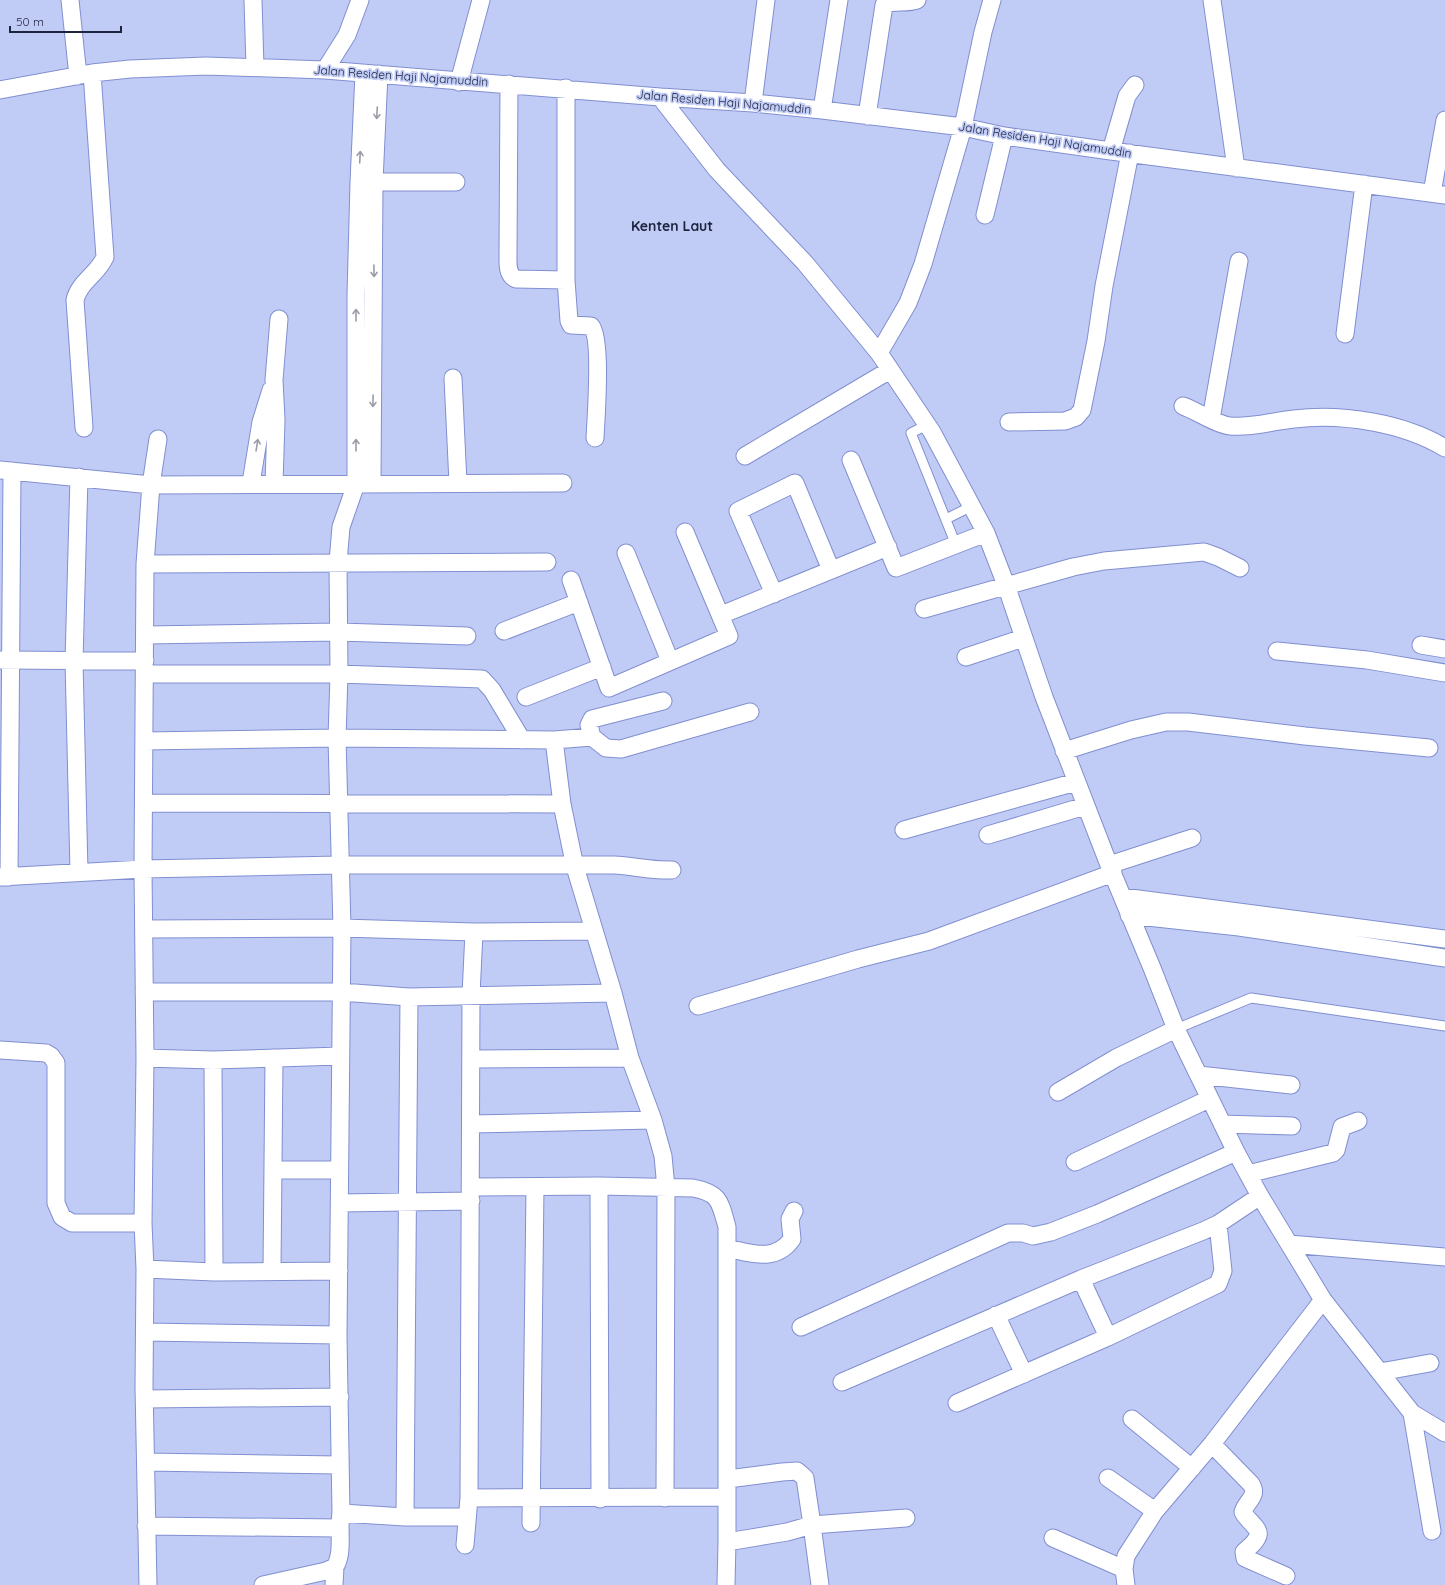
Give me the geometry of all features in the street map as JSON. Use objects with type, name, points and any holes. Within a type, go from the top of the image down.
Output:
[{"type":"street","points":[[70,0],[85,74],[105,257],[101,266],[77,291],[75,300],[84,428]]},
{"type":"street","points":[[253,0],[255,67]]},
{"type":"street","points":[[325,70],[347,35],[360,0]]},
{"type":"street","points":[[459,82],[481,0]]},
{"type":"street","points":[[753,103],[766,0]]},
{"type":"street","points":[[822,110],[839,0]]},
{"type":"street","points":[[867,116],[884,5],[890,1],[912,2],[917,0]]},
{"type":"street","points":[[879,353],[908,303],[925,256],[963,127],[983,32],[992,0]]},
{"type":"street","points":[[1212,0],[1236,168]]},
{"type":"street","name":"Jalan Residen Haji Najamuddin","points":[[0,90],[85,74],[178,66],[325,70],[459,82],[566,88],[660,97],[753,103],[822,110],[963,127],[1004,136],[1438,194]]},
{"type":"street","points":[[364,484],[356,295],[365,248],[366,181],[372,74]]},
{"type":"street","points":[[509,84],[509,272],[512,277],[516,279],[566,280]]},
{"type":"street","points":[[1111,151],[1127,96],[1135,85]]},
{"type":"street","points":[[566,88],[566,280],[570,323],[573,325],[591,326],[596,333],[598,360],[595,438]]},
{"type":"street","points":[[660,97],[717,170],[805,263],[879,353],[928,426],[986,533],[1085,806],[1176,1029],[1236,1152],[1260,1196],[1323,1300],[1412,1413],[1445,1434]]},
{"type":"street","points":[[1438,194],[1445,120]]},
{"type":"street","points":[[985,215],[1004,136]]},
{"type":"street","points":[[1009,422],[1065,421],[1076,417],[1082,410],[1130,153]]},
{"type":"street","points":[[366,181],[456,182]]},
{"type":"street","points":[[1345,334],[1364,184]]},
{"type":"street","points":[[334,1585],[334,1567],[339,1555],[340,1520],[340,1397],[338,1335],[342,928],[339,865],[337,738],[339,674],[338,562],[341,527],[364,484],[373,293],[365,248]]},
{"type":"street","points":[[1212,419],[1239,261]]},
{"type":"street","points":[[356,295],[373,293]]},
{"type":"street","points":[[274,484],[276,420],[274,380],[279,319]]},
{"type":"street","points":[[745,456],[890,370]]},
{"type":"street","points":[[453,378],[458,483]]},
{"type":"street","points":[[251,483],[261,422],[274,380]]},
{"type":"street","points":[[1183,406],[1225,426],[1236,427],[1311,417],[1344,419],[1400,428],[1430,439],[1445,448]]},
{"type":"street","points":[[148,1585],[146,1526],[145,1269],[143,1223],[145,1058],[143,869],[145,803],[145,564],[151,485],[158,439]]},
{"type":"street","points":[[851,460],[896,568],[986,533]]},
{"type":"street","points":[[563,483],[251,483],[218,486],[151,485],[109,482],[79,477],[6,470],[5,877],[143,869],[339,865],[626,866],[656,871],[672,870]]},
{"type":"street","points":[[79,477],[74,661],[79,872]]},
{"type":"street","points":[[774,594],[738,511],[795,483],[831,570]]},
{"type":"street","points":[[571,580],[609,688],[729,636],[685,532]]},
{"type":"street","points":[[721,615],[888,547]]},
{"type":"street","points":[[924,609],[1006,585],[1104,561],[1163,557],[1198,552],[1213,555],[1240,568]]},
{"type":"street","points":[[626,553],[670,661]]},
{"type":"street","points":[[145,564],[547,562]]},
{"type":"street","points":[[504,631],[579,602]]},
{"type":"street","points":[[146,635],[338,632],[467,636]]},
{"type":"street","points":[[966,657],[1023,638]]},
{"type":"street","points":[[1421,645],[1445,649]]},
{"type":"street","points":[[1277,651],[1367,660],[1445,673]]},
{"type":"street","points":[[5,660],[74,661],[145,667],[482,679],[492,690],[522,740]]},
{"type":"street","points":[[526,697],[602,667]]},
{"type":"street","points":[[663,701],[592,719],[589,725],[592,737],[606,748],[621,749],[750,712]]},
{"type":"street","points":[[1064,751],[1131,730],[1166,722],[1188,722],[1305,736],[1429,748]]},
{"type":"street","points":[[144,741],[337,738],[554,740],[592,737]]},
{"type":"street","points":[[554,740],[562,804],[575,867],[613,993],[630,1058],[653,1120],[663,1156],[666,1188],[665,1498]]},
{"type":"street","points":[[904,830],[1076,782]]},
{"type":"street","points":[[145,803],[562,804]]},
{"type":"street","points":[[988,835],[1085,806]]},
{"type":"street","points":[[698,1006],[858,959],[929,941],[1192,838]]},
{"type":"street","points":[[1123,897],[1445,939]]},
{"type":"street","points":[[1130,915],[1239,927],[1445,958]]},
{"type":"street","points":[[144,930],[342,928],[474,932],[594,931]]},
{"type":"street","points":[[465,1545],[469,1498],[470,1124],[474,932]]},
{"type":"street","points":[[144,992],[342,992],[409,997],[613,993]]},
{"type":"street","points":[[405,1517],[407,1203],[410,1096],[409,997]]},
{"type":"street","points":[[1058,1092],[1116,1058],[1176,1029]]},
{"type":"street","points":[[0,1050],[46,1053],[51,1056],[56,1063],[56,1203],[62,1217],[72,1223],[143,1223]]},
{"type":"street","points":[[145,1058],[213,1060],[340,1056]]},
{"type":"street","points":[[272,1270],[274,1058]]},
{"type":"street","points":[[471,1059],[630,1058]]},
{"type":"street","points":[[213,1060],[214,1272]]},
{"type":"street","points":[[1199,1075],[1291,1085]]},
{"type":"street","points":[[1075,1162],[1210,1100]]},
{"type":"street","points":[[470,1124],[653,1120]]},
{"type":"street","points":[[1248,1174],[1333,1153],[1336,1150],[1342,1126],[1358,1121]]},
{"type":"street","points":[[1222,1124],[1292,1126]]},
{"type":"street","points":[[801,1327],[1008,1233],[1023,1233],[1033,1236],[1051,1232],[1097,1214],[1236,1152]]},
{"type":"street","points":[[273,1170],[340,1170]]},
{"type":"street","points":[[340,1203],[407,1203],[535,1187],[599,1186],[693,1188],[703,1190],[715,1196],[720,1203],[727,1226],[728,1479],[726,1497],[726,1585]]},
{"type":"street","points":[[599,1186],[600,1499]]},
{"type":"street","points":[[531,1523],[533,1497],[535,1187]]},
{"type":"street","points":[[842,1382],[1081,1279],[1218,1224],[1260,1196]]},
{"type":"street","points":[[727,1248],[754,1255],[779,1251],[792,1239],[790,1219],[794,1211]]},
{"type":"street","points":[[957,1403],[1108,1337],[1218,1284],[1223,1271],[1218,1224]]},
{"type":"street","points":[[1289,1244],[1445,1257]]},
{"type":"street","points":[[145,1269],[214,1272],[272,1270],[339,1271]]},
{"type":"street","points":[[1081,1279],[1108,1337]]},
{"type":"street","points":[[1053,1538],[1125,1577],[1128,1552],[1155,1511],[1212,1444],[1323,1300]]},
{"type":"street","points":[[996,1316],[1024,1374]]},
{"type":"street","points":[[145,1332],[338,1335]]},
{"type":"street","points":[[1380,1372],[1430,1363]]},
{"type":"street","points":[[145,1399],[340,1397]]},
{"type":"street","points":[[1412,1413],[1432,1531]]},
{"type":"street","points":[[1132,1419],[1192,1468]]},
{"type":"street","points":[[1212,1444],[1251,1484],[1254,1489],[1254,1494],[1243,1512],[1246,1518],[1258,1530],[1258,1536],[1244,1552],[1245,1558],[1286,1576]]},
{"type":"street","points":[[146,1462],[339,1465]]},
{"type":"street","points":[[728,1479],[798,1471],[804,1478],[820,1585]]},
{"type":"street","points":[[1108,1478],[1155,1511]]},
{"type":"street","points":[[469,1498],[533,1497],[600,1499],[726,1497]]},
{"type":"street","points":[[146,1526],[405,1517],[467,1517]]},
{"type":"street","points":[[727,1542],[787,1532],[812,1525],[906,1518]]},
{"type":"street","points":[[263,1585],[319,1573],[334,1567]]},
{"type":"lane","points":[[928,426],[911,433],[956,545]]},
{"type":"lane","points":[[946,518],[972,506]]},
{"type":"lane","points":[[1176,1029],[1251,998],[1445,1026]]},
{"type":"district","name":"Kenten Laut","points":[[672,226]]}]
